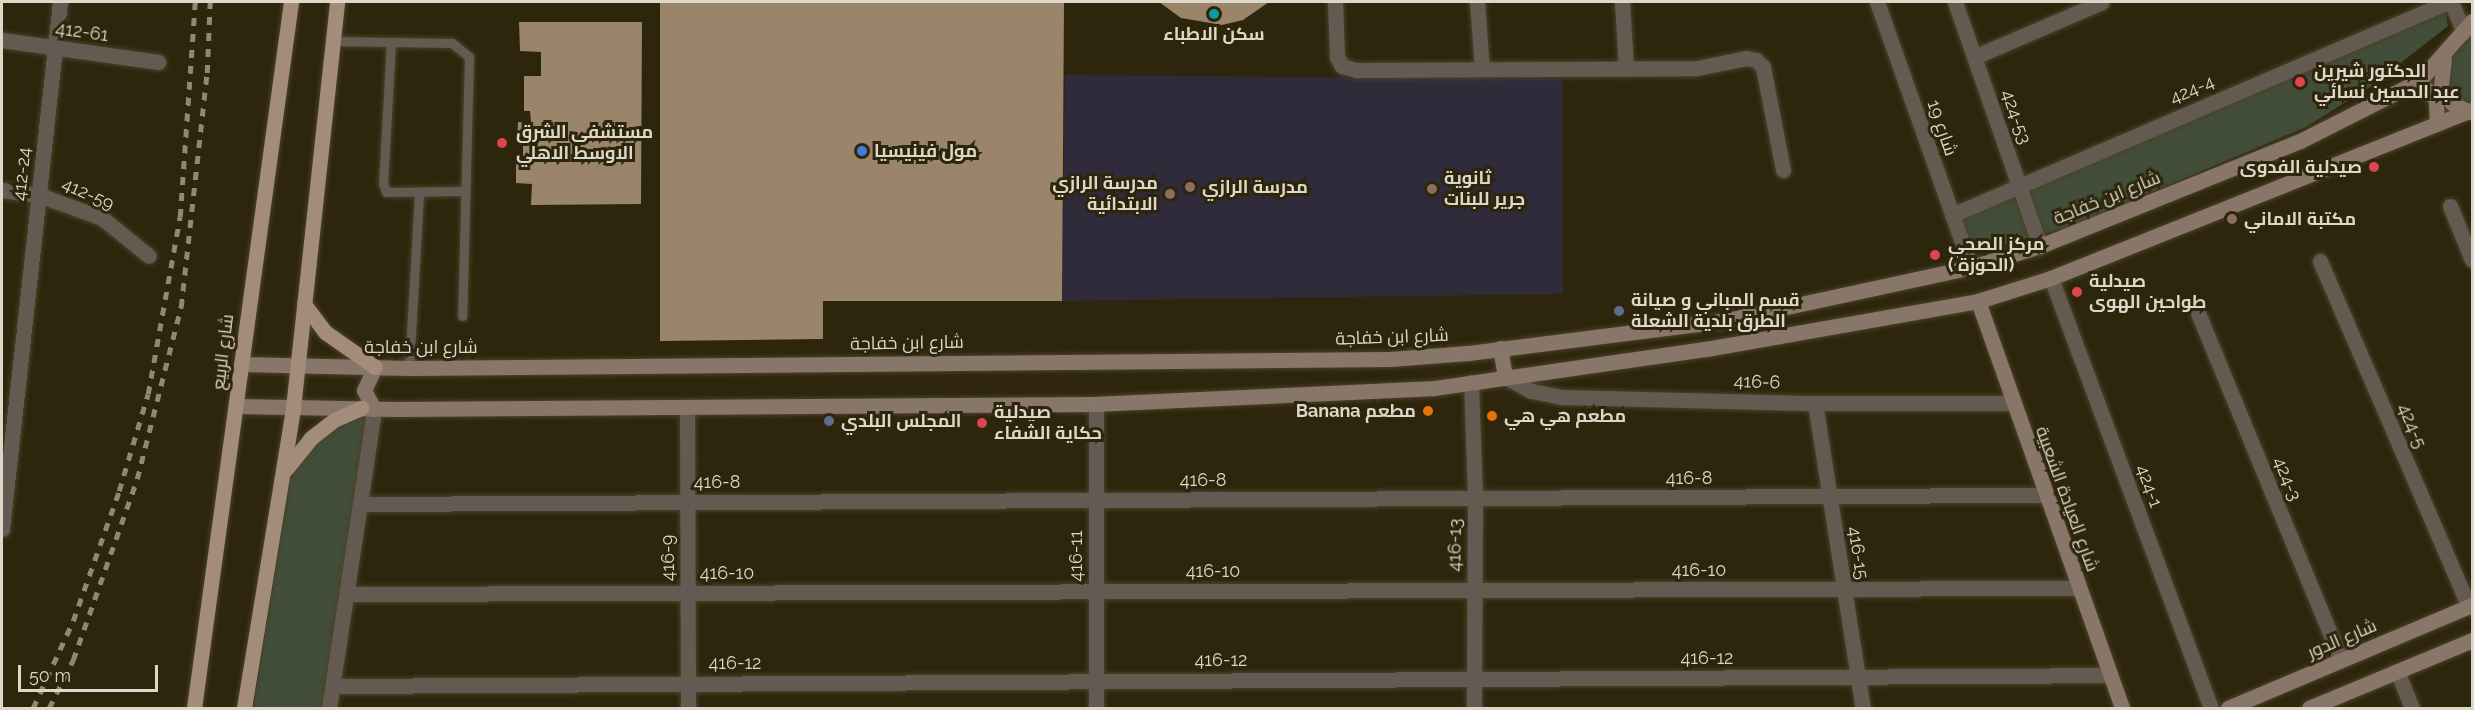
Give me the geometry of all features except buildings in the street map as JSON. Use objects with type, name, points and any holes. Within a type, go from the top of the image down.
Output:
[{"type":"main road","name":"شارع الربيع","points":[[194,708],[291,2]]},
{"type":"main road","points":[[244,708],[293,408],[337,2]]},
{"type":"main road","points":[[304,304],[325,332],[375,367]]},
{"type":"main road","points":[[284,471],[311,438],[334,420],[368,409]]},
{"type":"street","name":"412-24","points":[[2,530],[60,2]]},
{"type":"street","points":[[1335,2],[1337,57],[1342,66],[1356,70],[1697,68],[1746,58],[1756,60],[1763,67],[1783,170]]},
{"type":"street","points":[[1477,2],[1482,69]]},
{"type":"street","points":[[1622,2],[1626,69]]},
{"type":"street","name":"شارع 19","points":[[1877,2],[1971,267]]},
{"type":"street","name":"424-53","points":[[1955,2],[2040,246]]},
{"type":"street","points":[[1974,57],[2102,2]]},
{"type":"street","name":"424-4","points":[[1952,215],[2449,2],[2468,27]]},
{"type":"street","name":"شارع ابن خفاجة","points":[[241,364],[409,368],[1390,359],[1722,321],[1971,267],[2040,246],[2300,141],[2420,81],[2444,58],[2468,27]]},
{"type":"street","name":"412-61","points":[[2,40],[158,62]]},
{"type":"street","points":[[2444,58],[2441,88],[2452,104],[2471,111]]},
{"type":"street","points":[[2420,81],[2436,100],[2437,124]]},
{"type":"street","points":[[236,406],[368,409],[1096,404],[1396,391],[1471,382],[1706,350],[1978,301],[2051,278],[2471,111]]},
{"type":"street","name":"412-59","points":[[2,190],[39,195],[102,218],[149,256]]},
{"type":"street","points":[[2450,206],[2472,260]]},
{"type":"street","name":"424-5","points":[[2320,261],[2471,606]]},
{"type":"street","name":"424-1","points":[[2051,278],[2211,708]]},
{"type":"street","name":"شارع العيادة الشعبية","points":[[1978,301],[2012,403],[2122,708]]},
{"type":"street","name":"424-3","points":[[2198,313],[2341,660]]},
{"type":"street","points":[[1500,348],[1505,377]]},
{"type":"street","points":[[329,708],[360,504],[368,409],[364,390],[375,367]]},
{"type":"street","name":"416-6","points":[[1505,377],[1532,391],[1561,397],[1815,403],[2012,403]]},
{"type":"street","name":"416-13","points":[[1471,382],[1475,498],[1474,708]]},
{"type":"street","name":"416-15","points":[[1815,403],[1863,708]]},
{"type":"street","name":"416-11","points":[[1096,404],[1096,708]]},
{"type":"street","name":"416-9","points":[[687,408],[688,708]]},
{"type":"street","name":"416-8","points":[[360,504],[2045,495]]},
{"type":"street","name":"416-10","points":[[347,594],[2079,588]]},
{"type":"street","name":"شارع الدور","points":[[2228,708],[2471,606]]},
{"type":"street","points":[[2309,708],[2472,639]]},
{"type":"street","points":[[2397,671],[2412,708]]},
{"type":"street","name":"416-12","points":[[333,686],[2110,675]]},
{"type":"lane","points":[[332,41],[452,43],[465,50],[468,57],[462,316]]},
{"type":"lane","points":[[391,42],[383,183],[386,192],[419,194],[465,191]]},
{"type":"lane","points":[[409,368],[419,194]]},
{"type":"shaded area","points":[[1065,75],[1563,79],[1563,294],[1062,301]]},
{"type":"green space","points":[[2445,8],[2448,26],[2370,87],[2306,127],[2072,226],[1971,254],[1958,217]]},
{"type":"green space","points":[[2472,30],[2471,107],[2451,93],[2447,63]]},
{"type":"green space","points":[[370,413],[323,708],[253,708],[291,473],[311,444],[355,414]]},
{"type":"railway","points":[[33,708],[73,621],[119,491],[148,394],[180,217],[195,2]]},
{"type":"railway","points":[[49,708],[73,660],[137,479],[181,307],[207,73],[210,2]]},
{"type":"place","name":"سكن الاطباء","points":[[1214,14]]},
{"type":"place","name":"الدكتور شيرين عبد الحسين نسائي","points":[[2300,82]]},
{"type":"place","name":"مستشفى الشرق الاوسط الاهلي","points":[[502,143]]},
{"type":"place","name":"مول فينيسيا","points":[[862,151]]},
{"type":"place","name":"صيدلية الفدوى","points":[[2374,167]]},
{"type":"place","name":"مدرسة الرازي","points":[[1190,187]]},
{"type":"place","name":"ثانوية جرير للبنات","points":[[1432,189]]},
{"type":"place","name":"مدرسة الرازي الابتدائية","points":[[1170,194]]},
{"type":"place","name":"مكتبة الاماني","points":[[2232,219]]},
{"type":"place","name":"مركز الصحي ( الحوزة)","points":[[1935,255]]},
{"type":"place","name":"صيدلية طواحين الهوى","points":[[2077,292]]},
{"type":"place","name":"قسم المباني و صيانة الطرق بلدية الشعلة","points":[[1619,311]]},
{"type":"place","name":"Banana مطعم","points":[[1428,411]]},
{"type":"place","name":"مطعم هي هي","points":[[1492,416]]},
{"type":"place","name":"المجلس البلدي","points":[[829,421]]},
{"type":"place","name":"صيدلية حكاية الشفاء","points":[[982,423]]}]
